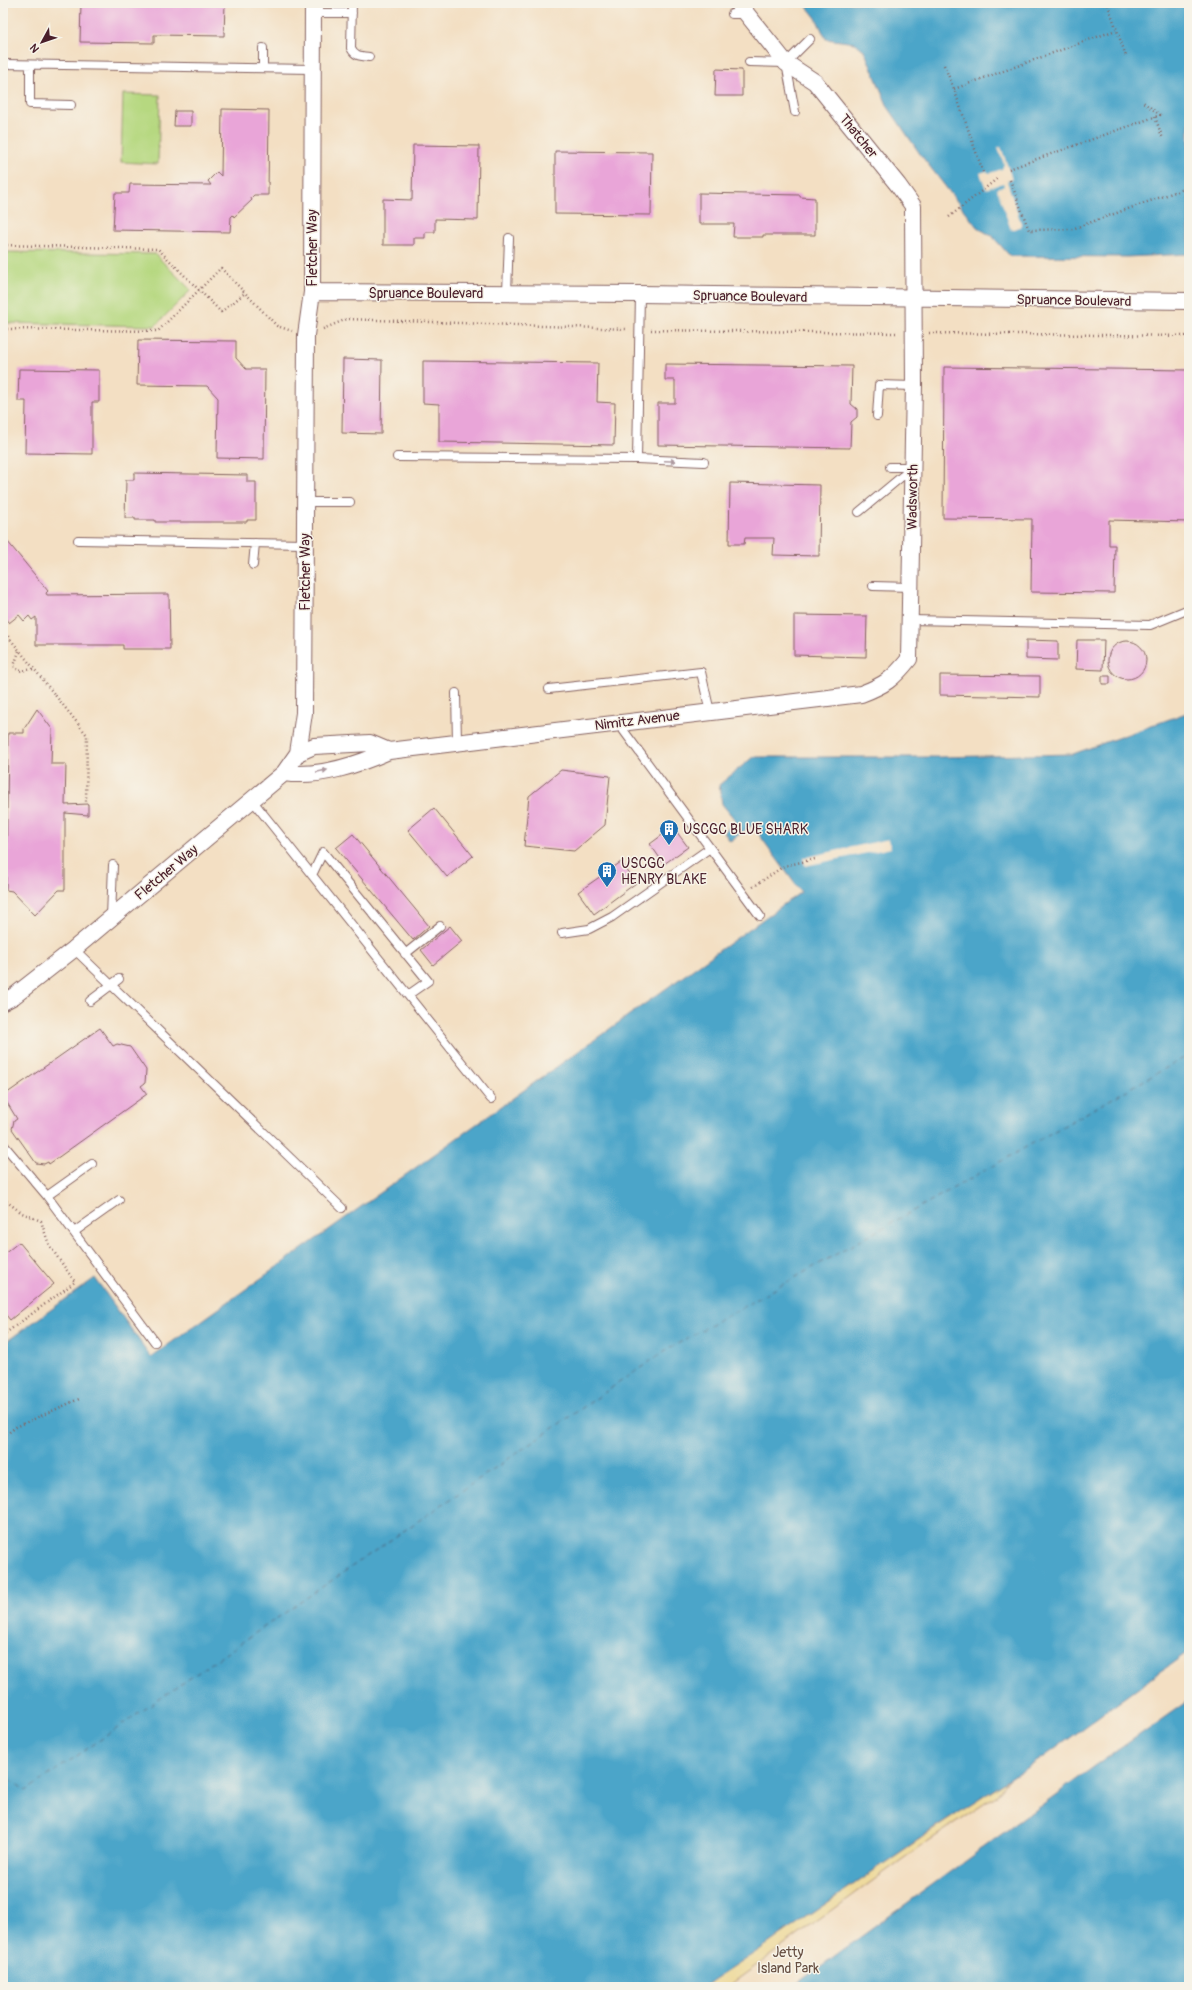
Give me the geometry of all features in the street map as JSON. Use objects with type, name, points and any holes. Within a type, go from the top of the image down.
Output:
[{"type":"street","name":"Fletcher Way","points":[[3,1002],[14,996],[74,949],[284,773],[298,753],[304,713],[306,335],[312,292],[313,8]]},
{"type":"street","name":"Thatcher","points":[[739,10],[786,63],[814,82],[898,184],[913,206],[914,299]]},
{"type":"street","name":"Spruance Boulevard","points":[[312,292],[640,294],[914,299],[1189,301]]},
{"type":"street","name":"Wadsworth","points":[[883,686],[898,673],[909,659],[913,467],[914,299]]},
{"type":"street","name":"Nimitz Avenue","points":[[284,773],[300,775],[357,764],[389,751],[861,694],[883,686]]},
{"type":"street","points":[[298,753],[314,746],[370,742],[389,751]]},
{"type":"lane","points":[[352,3],[351,48],[354,53],[359,56],[369,57]]},
{"type":"lane","points":[[313,8],[352,13]]},
{"type":"lane","points":[[749,62],[786,63],[810,39]]},
{"type":"lane","points":[[262,48],[263,67]]},
{"type":"lane","points":[[786,63],[795,112]]},
{"type":"lane","points":[[3,64],[263,67],[312,69]]},
{"type":"lane","points":[[30,65],[30,104],[71,105]]},
{"type":"lane","points":[[507,293],[509,238]]},
{"type":"lane","points":[[637,459],[640,294]]},
{"type":"lane","points":[[877,416],[879,385],[914,386]]},
{"type":"lane","points":[[397,457],[637,459],[704,462]]},
{"type":"lane","points":[[890,467],[913,467]]},
{"type":"lane","points":[[859,512],[913,467]]},
{"type":"lane","points":[[305,502],[350,502]]},
{"type":"lane","points":[[78,540],[305,544]]},
{"type":"lane","points":[[254,565],[255,543]]},
{"type":"lane","points":[[873,586],[911,587]]},
{"type":"lane","points":[[910,620],[1150,625],[1189,609]]},
{"type":"lane","points":[[548,689],[701,672],[710,712]]},
{"type":"lane","points":[[456,694],[457,742]]},
{"type":"lane","points":[[617,723],[760,916]]},
{"type":"lane","points":[[252,800],[491,1099]]},
{"type":"lane","points":[[562,933],[588,929],[612,917],[710,848]]},
{"type":"lane","points":[[312,875],[323,852],[428,981],[408,995]]},
{"type":"lane","points":[[111,918],[113,865]]},
{"type":"lane","points":[[405,954],[440,926]]},
{"type":"lane","points":[[74,949],[342,1208]]},
{"type":"lane","points":[[90,1001],[119,978]]},
{"type":"lane","points":[[3,1144],[47,1196],[154,1342]]},
{"type":"lane","points":[[47,1196],[92,1164]]},
{"type":"lane","points":[[74,1232],[119,1200]]},
{"type":"path","points":[[1108,5],[1126,56]]},
{"type":"path","points":[[954,89],[1116,30]]},
{"type":"path","points":[[944,65],[983,172]]},
{"type":"path","points":[[1009,169],[1160,115],[1143,102]]},
{"type":"path","points":[[1155,117],[1163,138]]},
{"type":"path","points":[[949,217],[998,178]]},
{"type":"path","points":[[1010,180],[1029,230],[1072,229],[1189,187]]},
{"type":"path","points":[[3,245],[158,249],[221,312],[245,293]]},
{"type":"path","points":[[3,329],[158,331],[221,268],[277,326],[306,335],[348,319],[640,330],[1189,336]]},
{"type":"path","points":[[3,630],[87,734],[86,804]]},
{"type":"path","points":[[19,650],[14,666],[19,671],[34,669]]},
{"type":"path","points":[[744,894],[784,866],[815,859]]},
{"type":"path","points":[[3,1199],[22,1213],[41,1221],[49,1245],[75,1282],[3,1335]]},
{"type":"path","points":[[3,1437],[16,1427],[79,1399]]},
{"type":"green space","points":[[123,94],[160,95],[158,164],[121,162]]},
{"type":"green space","points":[[3,252],[155,254],[191,290],[155,326],[3,323]]},
{"type":"sand","points":[[1009,1780],[996,1796],[915,1850],[727,1987],[703,1987],[780,1936],[970,1805]]},
{"type":"water","points":[[804,3],[1189,3],[1189,254],[1126,257],[1010,256],[993,237],[977,227],[920,154],[888,107],[864,50],[855,43],[826,39],[816,18]]},
{"type":"water","points":[[1189,712],[1189,1651],[1044,1757],[932,1830],[703,1987],[3,1987],[3,1344],[95,1278],[151,1357],[801,892],[752,825],[730,841],[724,832],[736,821],[722,804],[719,785],[753,757],[939,757],[1073,754]]},
{"type":"water","points":[[1189,1700],[1189,1987],[792,1987],[1095,1766]]},
{"type":"pier","points":[[1001,147],[1012,179],[1007,181],[1022,226],[1011,230],[997,189],[1004,186],[1003,183],[986,189],[980,173],[986,171],[990,173],[1002,169],[1004,164],[998,148]]},
{"type":"pier","points":[[889,839],[891,848],[805,866],[803,858]]},
{"type":"building","points":[[81,3],[225,3],[224,36],[154,35],[154,43],[80,42]]},
{"type":"building","points":[[716,69],[742,70],[742,96],[715,96]]},
{"type":"building","points":[[222,109],[269,110],[268,195],[254,195],[251,198],[252,200],[234,217],[233,215],[231,217],[230,232],[113,230],[115,193],[129,193],[130,184],[211,185],[208,181],[217,172],[221,176]]},
{"type":"building","points":[[175,111],[191,111],[191,126],[174,126]]},
{"type":"building","points":[[413,145],[479,146],[478,220],[435,219],[435,232],[425,232],[425,238],[414,238],[414,245],[383,245],[383,199],[412,200]]},
{"type":"building","points":[[555,151],[652,152],[651,215],[555,214]]},
{"type":"building","points":[[699,193],[800,195],[800,197],[815,198],[815,235],[763,235],[763,237],[733,237],[734,224],[699,224]]},
{"type":"building","points":[[138,340],[236,341],[236,358],[246,369],[265,369],[264,459],[217,458],[218,398],[207,386],[137,385]]},
{"type":"building","points":[[343,359],[382,360],[381,434],[342,433]]},
{"type":"building","points":[[423,361],[598,363],[597,402],[615,403],[614,445],[439,442],[439,404],[423,403]]},
{"type":"building","points":[[665,364],[852,366],[851,404],[857,409],[857,417],[851,422],[850,448],[658,445],[658,403],[675,403],[675,380],[665,380]]},
{"type":"building","points":[[944,367],[1189,370],[1189,522],[1109,520],[1109,545],[1115,545],[1114,593],[1031,592],[1032,519],[943,518]]},
{"type":"building","points":[[19,369],[99,370],[99,402],[92,402],[92,454],[25,453],[26,401],[18,401]]},
{"type":"building","points":[[134,473],[247,475],[247,482],[256,482],[256,520],[247,520],[247,522],[155,522],[155,520],[135,520],[135,518],[125,518],[126,480],[134,480]]},
{"type":"building","points":[[730,483],[820,485],[819,556],[773,555],[774,538],[745,538],[744,544],[729,544]]},
{"type":"building","points":[[3,536],[48,591],[46,593],[47,595],[169,594],[170,649],[123,649],[123,645],[36,645],[36,617],[32,620],[29,616],[24,621],[19,615],[9,623],[3,616]]},
{"type":"building","points":[[794,615],[867,616],[866,657],[794,655]]},
{"type":"building","points":[[1026,640],[1058,641],[1058,660],[1026,659]]},
{"type":"building","points":[[1077,640],[1104,640],[1103,670],[1076,669]]},
{"type":"building","points":[[1123,641],[1131,641],[1141,646],[1145,653],[1145,667],[1141,674],[1131,679],[1123,679],[1113,674],[1111,671],[1108,664],[1108,656],[1113,646],[1116,644]]},
{"type":"building","points":[[940,675],[1040,676],[1040,697],[940,695]]},
{"type":"building","points":[[1102,676],[1110,676],[1110,684],[1102,684]]},
{"type":"building","points":[[37,709],[52,729],[51,764],[66,764],[65,805],[88,804],[88,815],[65,813],[65,890],[59,890],[35,915],[12,891],[6,890],[8,733],[24,733],[24,729]]},
{"type":"building","points":[[561,770],[610,776],[605,825],[574,851],[524,846],[529,796]]},
{"type":"building","points":[[434,808],[473,856],[447,877],[408,830]]},
{"type":"building","name":"USCGC BLUE SHARK","points":[[673,827],[688,847],[664,864],[650,844]]},
{"type":"building","points":[[353,834],[429,926],[413,940],[336,848]]},
{"type":"building","name":"USCGC HENRY BLAKE","points":[[621,862],[636,883],[594,914],[578,892]]},
{"type":"building","points":[[450,926],[462,941],[433,965],[421,950]]},
{"type":"building","points":[[100,1028],[113,1046],[117,1044],[130,1047],[146,1070],[145,1083],[141,1086],[147,1094],[49,1164],[48,1162],[44,1164],[36,1163],[12,1129],[14,1121],[17,1119],[3,1096]]},
{"type":"building","points":[[19,1242],[54,1284],[10,1320],[6,1315],[3,1317],[3,1255]]},
{"type":"ferry route","points":[[3,1774],[26,1791],[665,1351],[1189,1055]]},
{"type":"place","name":"USCGC BLUE SHARK","points":[[669,846]]},
{"type":"place","name":"USCGC HENRY BLAKE","points":[[607,888]]},
{"type":"park label","name":"Jetty Island Park","points":[[788,1960]]}]
